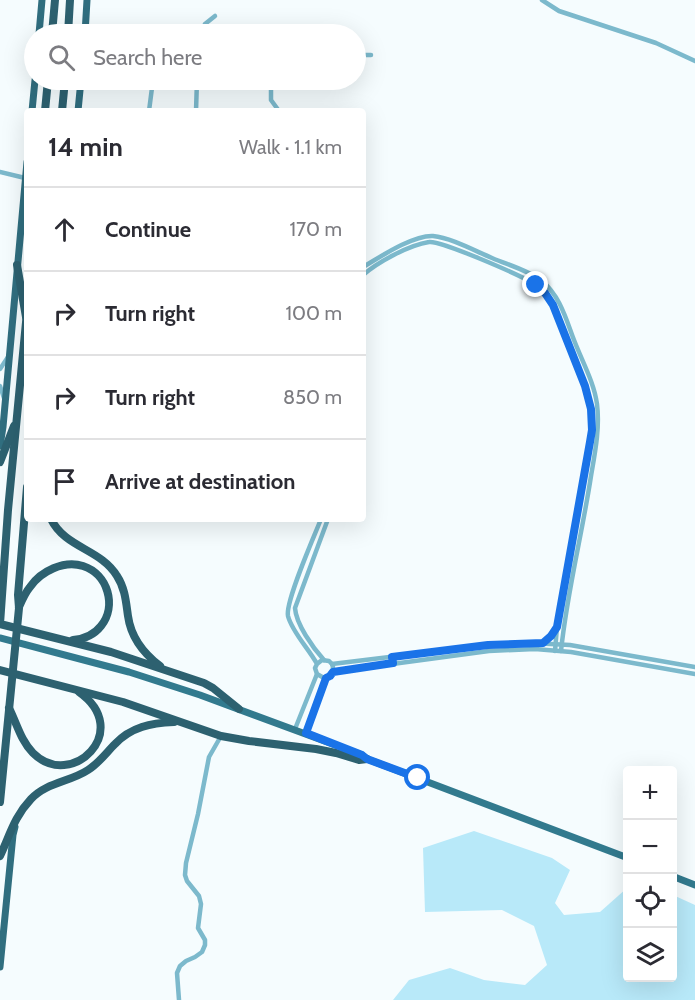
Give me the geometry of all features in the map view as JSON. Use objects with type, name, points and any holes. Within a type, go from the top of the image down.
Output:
[{"type":"highway","points":[[40,24],[42,0]]},
{"type":"highway","points":[[86,24],[87,0]]},
{"type":"highway","points":[[53,24],[54,2]]},
{"type":"highway","points":[[69,24],[71,2]]},
{"type":"highway","points":[[32,108],[34,90]]},
{"type":"highway","points":[[44,108],[47,90]]},
{"type":"highway","points":[[63,108],[64,90]]},
{"type":"highway","points":[[78,108],[80,90]]},
{"type":"highway","points":[[0,446],[24,189]]},
{"type":"highway","points":[[17,265],[24,307]]},
{"type":"highway","points":[[24,341],[1,582],[0,624],[111,652],[204,683],[239,709]]},
{"type":"highway","points":[[0,462],[17,419]]},
{"type":"highway","points":[[0,802],[24,522]]},
{"type":"highway","points":[[53,522],[67,539],[101,558],[112,569],[124,590],[135,640],[148,656],[166,670]]},
{"type":"highway","points":[[18,612],[26,592],[38,577],[67,565],[83,566],[103,581],[107,588],[110,605],[104,623],[93,634],[67,640]]},
{"type":"highway","points":[[0,670],[123,702],[221,736],[316,749],[359,760],[367,759]]},
{"type":"highway","points":[[9,707],[22,738],[35,755],[53,764],[74,763],[92,751],[98,740],[101,726],[94,706],[85,696],[75,690]]},
{"type":"highway","points":[[0,856],[12,826],[23,808],[36,794],[89,770],[128,733],[153,723],[177,722]]},
{"type":"highway","points":[[0,967],[13,835],[18,817]]},
{"type":"main road","points":[[0,638],[129,672],[200,695],[306,733],[367,759],[623,856]]},
{"type":"main road","points":[[677,878],[695,885]]},
{"type":"street","points":[[542,0],[559,11],[656,43],[695,61]]},
{"type":"street","points":[[205,24],[216,16]]},
{"type":"street","points":[[366,55],[371,55]]},
{"type":"street","points":[[149,108],[152,90]]},
{"type":"street","points":[[196,108],[197,90]]},
{"type":"street","points":[[271,90],[271,100],[277,108]]},
{"type":"street","points":[[0,172],[24,178]]},
{"type":"street","points":[[366,265],[412,241],[430,236],[438,237],[533,275],[558,299],[593,387],[598,419],[588,496],[561,651]]},
{"type":"street","points":[[366,272],[408,249],[423,243],[434,242],[531,282],[545,293],[553,305],[588,393],[592,430],[557,627],[555,651]]},
{"type":"street","points":[[0,369],[9,355]]},
{"type":"street","points":[[0,386],[5,400]]},
{"type":"street","points":[[317,664],[289,618],[288,605],[320,522]]},
{"type":"street","points":[[327,522],[296,603],[295,613],[313,645],[324,660],[332,664],[488,645],[543,643],[570,645],[695,667]]},
{"type":"street","points":[[315,536],[321,539]]},
{"type":"street","points":[[296,584],[302,587]]},
{"type":"street","points":[[543,643],[557,627]]},
{"type":"street","points":[[563,633],[570,645]]},
{"type":"street","points":[[306,733],[326,678],[333,672],[489,651],[535,649],[561,651],[695,674]]},
{"type":"street","points":[[392,657],[393,663]]},
{"type":"street","points":[[324,660],[320,661],[315,668],[320,677],[326,678]]},
{"type":"street","points":[[332,664],[333,672]]},
{"type":"street","points":[[295,729],[317,674]]},
{"type":"street","points":[[179,1000],[177,973],[180,966],[202,952],[205,945],[205,940],[198,928],[200,896],[187,881],[185,875],[209,757],[221,736]]},
{"type":"shaded area","points":[[474,831],[552,858],[570,870],[555,903],[564,915],[600,912],[623,892],[623,982],[677,982],[677,897],[695,905],[695,1000],[393,1000],[409,980],[450,968],[484,980],[525,985],[547,965],[534,926],[502,910],[425,912],[423,848]]},
{"type":"route","points":[[418,778],[306,733],[326,678],[333,672],[393,663],[392,657],[488,645],[543,643],[557,627],[592,421],[588,393],[558,315],[549,298],[536,285]]}]
